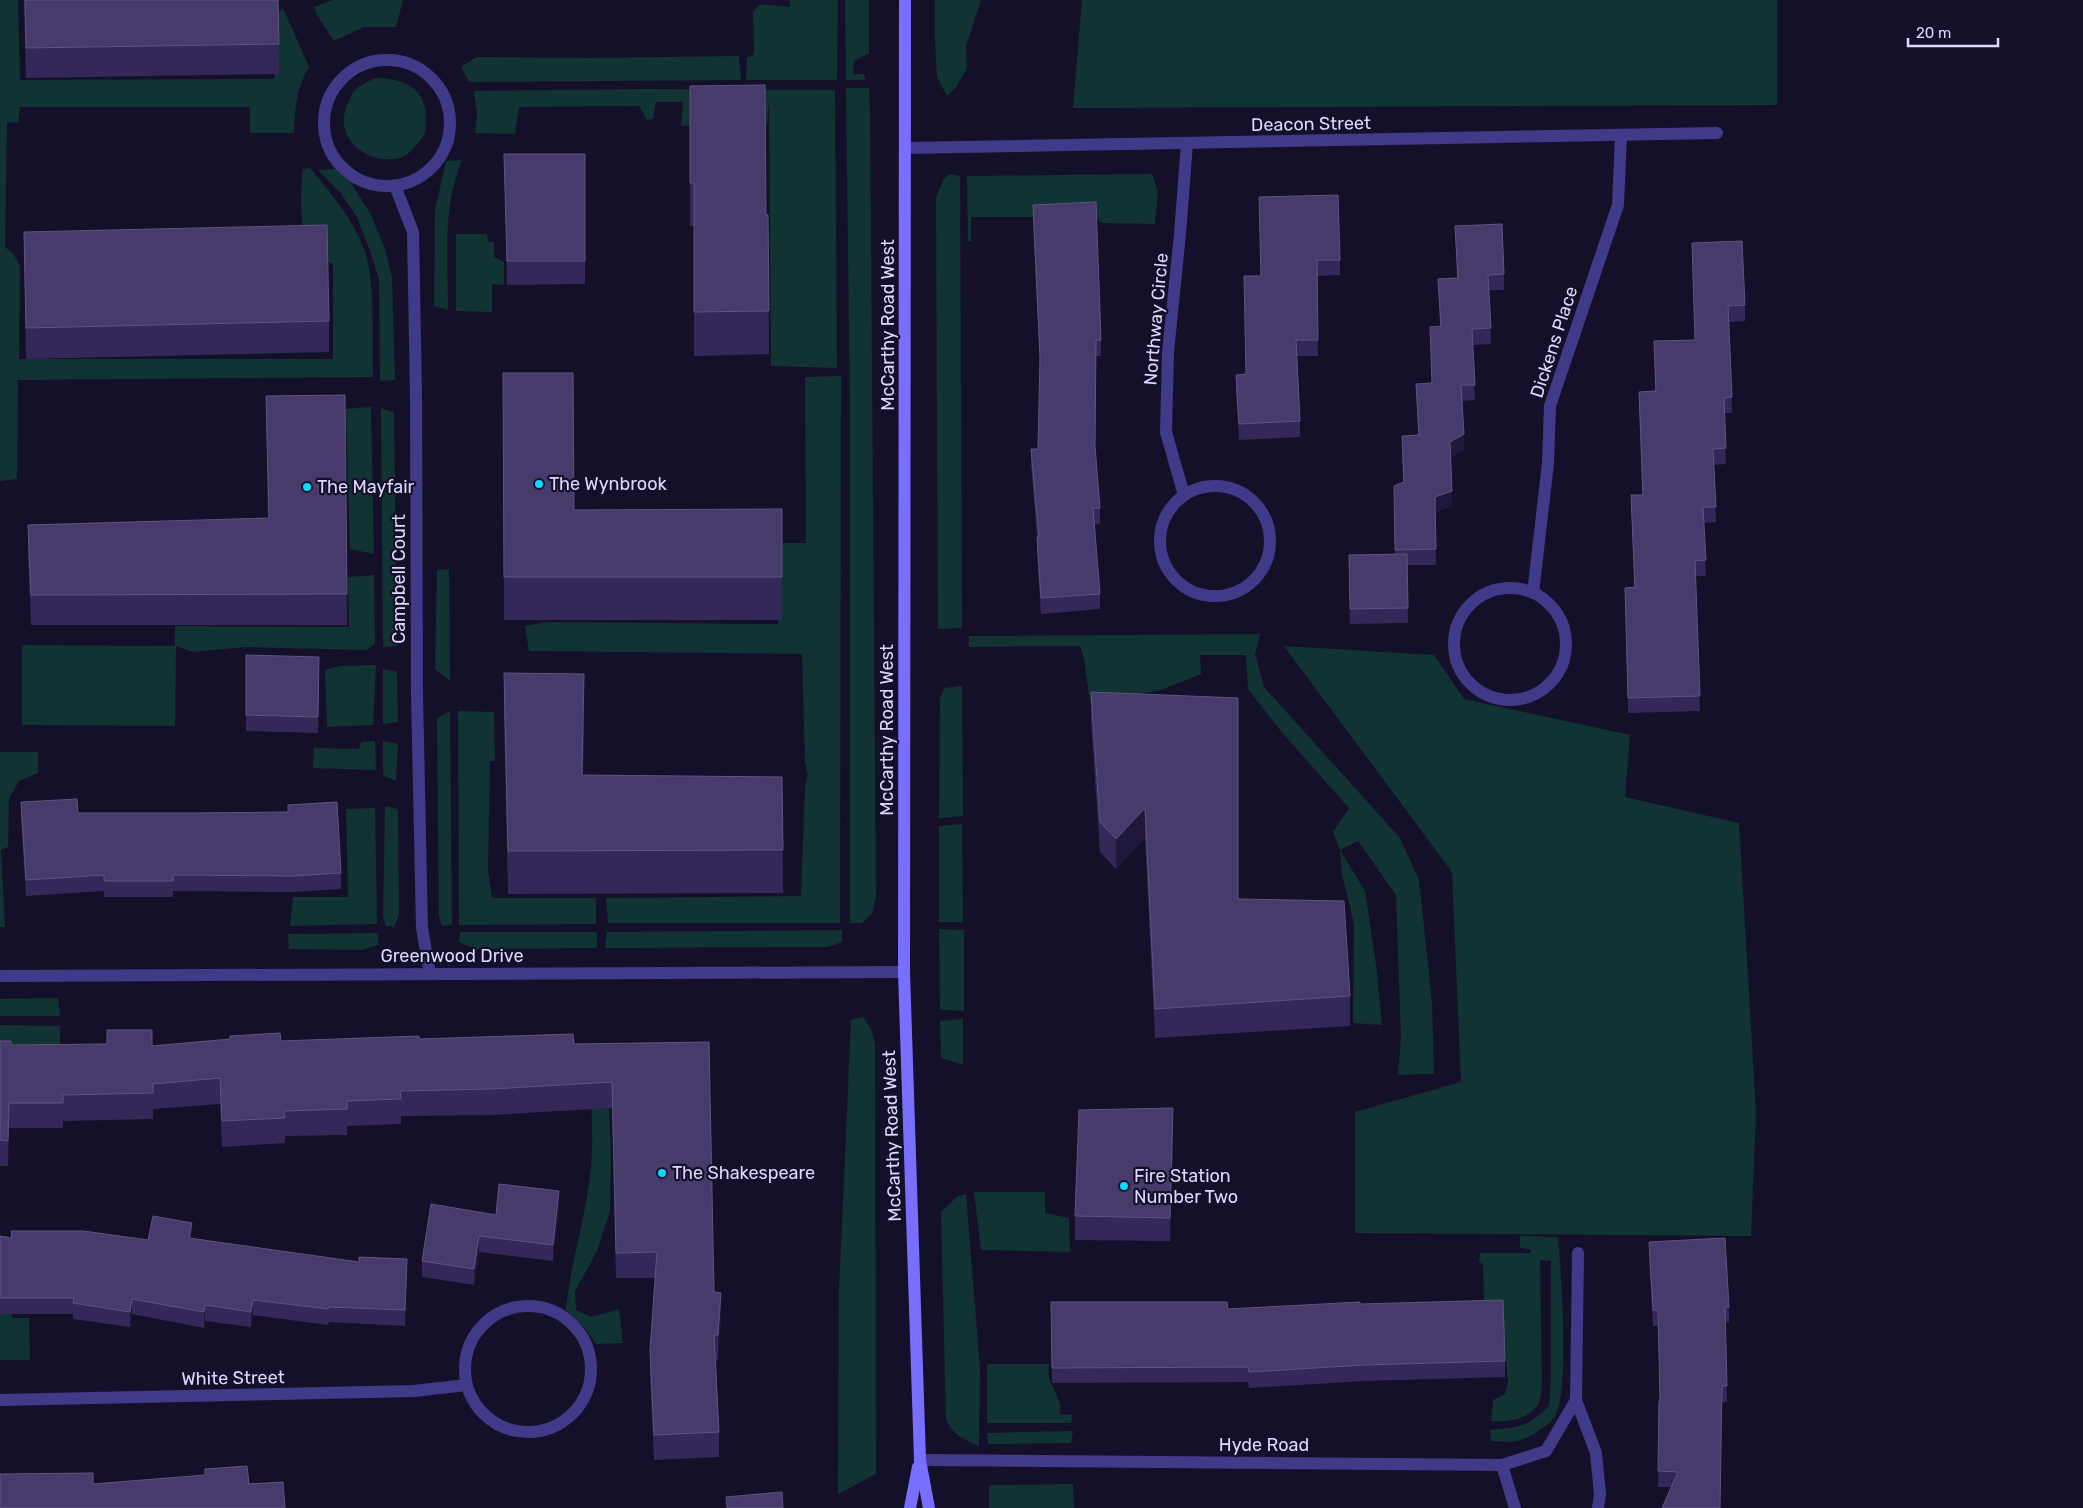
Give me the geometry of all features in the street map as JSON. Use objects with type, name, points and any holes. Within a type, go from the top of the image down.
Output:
[{"type":"street","name":"McCarthy Road West","points":[[905,0],[904,972],[920,1460],[929,1508]]},
{"type":"street","points":[[395,59],[416,66],[440,87],[447,100],[449,139],[440,159],[416,180],[394,186],[381,186],[360,180],[342,167],[329,149],[324,119],[329,97],[344,76],[363,64],[395,59]]},
{"type":"street","name":"Deacon Street","points":[[905,148],[1716,133]]},
{"type":"street","name":"Dickens Place","points":[[1533,593],[1548,463],[1550,406],[1618,204],[1621,136]]},
{"type":"street","name":"Northway Circle","points":[[1184,495],[1166,432],[1168,352],[1187,143]]},
{"type":"street","name":"Campbell Court","points":[[394,186],[413,232],[416,395],[417,695],[422,928],[430,974]]},
{"type":"street","points":[[1221,486],[1239,491],[1248,497],[1261,511],[1269,528],[1270,543],[1266,561],[1261,571],[1248,585],[1231,594],[1205,595],[1181,584],[1168,570],[1161,552],[1161,526],[1170,508],[1184,495],[1202,487],[1221,486]]},
{"type":"street","points":[[1514,588],[1533,593],[1547,601],[1559,616],[1566,635],[1566,654],[1563,666],[1552,683],[1536,695],[1516,701],[1497,699],[1475,688],[1462,674],[1456,662],[1454,643],[1458,623],[1466,609],[1480,596],[1495,590],[1514,588]]},
{"type":"street","name":"Greenwood Drive","points":[[0,976],[904,972]]},
{"type":"street","points":[[1578,1253],[1576,1400],[1596,1453],[1600,1494],[1598,1508]]},
{"type":"street","points":[[530,1306],[557,1314],[575,1328],[588,1352],[590,1362],[589,1384],[586,1394],[576,1410],[555,1427],[534,1432],[512,1431],[492,1422],[476,1407],[466,1385],[464,1365],[470,1344],[477,1331],[493,1316],[514,1308],[530,1306]]},
{"type":"street","name":"White Street","points":[[0,1400],[414,1391],[466,1385]]},
{"type":"street","name":"Hyde Road","points":[[920,1460],[1502,1464],[1546,1451],[1576,1400]]},
{"type":"street","name":"McCarthy Road West","points":[[910,1508],[920,1460]]},
{"type":"street","points":[[1502,1464],[1515,1508]]},
{"type":"green space","points":[[0,0],[18,0],[20,80],[274,79],[275,16],[283,8],[309,67],[301,83],[297,98],[294,133],[250,133],[250,107],[20,107],[18,123],[7,122],[5,247],[14,255],[20,266],[19,359],[333,359],[333,264],[309,253],[302,223],[301,189],[303,169],[310,168],[350,221],[363,245],[367,258],[372,301],[373,377],[18,380],[17,479],[0,481]]},
{"type":"green space","points":[[333,0],[403,0],[396,27],[364,27],[334,41],[314,7]]},
{"type":"green space","points":[[790,0],[838,0],[837,80],[746,80],[747,57],[753,56],[754,51],[753,12],[760,4],[790,7]]},
{"type":"green space","points":[[845,0],[869,0],[869,53],[854,61],[853,74],[864,74],[865,80],[846,80]]},
{"type":"green space","points":[[935,0],[981,0],[966,46],[967,69],[956,87],[947,96],[937,77]]},
{"type":"green space","points":[[1082,0],[1777,0],[1777,105],[1073,108]]},
{"type":"green space","points":[[739,56],[741,80],[469,82],[461,67],[477,57]]},
{"type":"green space","points":[[375,78],[399,81],[415,90],[421,97],[426,117],[424,133],[415,147],[404,156],[391,159],[377,158],[364,153],[353,144],[346,132],[344,119],[352,94],[359,86]]},
{"type":"green space","points":[[846,88],[869,88],[870,109],[876,897],[872,914],[862,923],[850,923],[850,410]]},
{"type":"green space","points":[[646,89],[835,90],[837,368],[771,366],[769,102],[767,125],[681,126],[683,102],[656,102],[653,119],[647,120],[639,106],[519,107],[515,134],[475,133],[477,112],[474,91]]},
{"type":"green space","points":[[462,160],[451,196],[449,215],[447,253],[448,310],[434,306],[435,210],[446,161]]},
{"type":"green space","points":[[335,169],[351,183],[370,213],[385,249],[392,278],[395,380],[380,381],[379,279],[370,251],[357,217],[340,192],[318,170]]},
{"type":"green space","points":[[949,174],[960,176],[962,628],[938,629],[936,197],[944,179]]},
{"type":"green space","points":[[1152,174],[1158,192],[1155,224],[1101,223],[1097,217],[971,217],[971,241],[968,241],[967,176]]},
{"type":"green space","points":[[456,234],[487,234],[488,241],[494,242],[494,257],[504,262],[504,285],[492,284],[492,312],[456,311]]},
{"type":"green space","points":[[841,376],[840,923],[608,923],[606,898],[801,896],[805,787],[808,774],[805,763],[802,654],[529,651],[525,626],[548,622],[778,624],[780,543],[806,543],[805,377]]},
{"type":"green space","points":[[371,407],[374,554],[350,549],[346,409]]},
{"type":"green space","points":[[381,408],[394,413],[397,646],[383,647]]},
{"type":"green space","points":[[449,569],[450,681],[435,669],[437,570]]},
{"type":"green space","points":[[374,575],[375,644],[366,650],[246,647],[193,652],[176,646],[175,726],[22,725],[22,645],[175,646],[175,626],[349,627],[348,577]]},
{"type":"green space","points":[[1260,634],[1255,654],[1264,687],[1400,838],[1419,880],[1432,1002],[1434,1074],[1398,1075],[1401,1037],[1396,895],[1358,841],[1340,850],[1333,832],[1349,808],[1280,730],[1248,689],[1246,655],[1200,655],[1201,674],[1161,690],[1090,703],[1084,658],[1080,646],[969,647],[969,636]]},
{"type":"green space","points":[[1284,646],[1434,655],[1464,699],[1630,735],[1625,797],[1739,823],[1756,1112],[1751,1236],[1355,1233],[1355,1112],[1461,1082],[1452,872]]},
{"type":"green space","points":[[376,665],[373,725],[327,727],[325,670],[340,666]]},
{"type":"green space","points":[[383,669],[397,672],[398,722],[383,724]]},
{"type":"green space","points":[[962,686],[963,816],[939,818],[940,698],[945,688]]},
{"type":"green space","points":[[450,711],[452,925],[442,926],[439,916],[437,718]]},
{"type":"green space","points":[[458,711],[494,712],[495,761],[490,761],[488,871],[492,898],[596,898],[596,924],[459,925]]},
{"type":"green space","points":[[375,741],[376,770],[313,768],[314,748],[359,749],[361,742]]},
{"type":"green space","points":[[383,741],[398,744],[396,781],[383,775]]},
{"type":"green space","points":[[0,752],[38,752],[38,773],[19,781],[9,799],[8,847],[1,850],[5,927],[0,927]]},
{"type":"green space","points":[[385,806],[398,809],[399,915],[394,927],[386,926],[383,917]]},
{"type":"green space","points":[[375,808],[377,924],[290,926],[293,897],[348,897],[346,809]]},
{"type":"green space","points":[[962,824],[963,922],[939,922],[939,826]]},
{"type":"green space","points":[[1340,850],[1365,891],[1376,965],[1382,1025],[1353,1023],[1354,924],[1342,874]]},
{"type":"green space","points":[[939,929],[964,930],[964,1011],[940,1010]]},
{"type":"green space","points":[[842,930],[842,942],[828,947],[605,948],[607,932]]},
{"type":"green space","points":[[460,932],[597,932],[597,948],[475,949],[459,942]]},
{"type":"green space","points":[[378,933],[378,945],[361,950],[289,949],[288,934]]},
{"type":"green space","points":[[58,998],[60,1016],[0,1016],[0,999]]},
{"type":"green space","points":[[863,1017],[871,1029],[875,1044],[876,1474],[838,1494],[839,1292],[851,1020]]},
{"type":"green space","points":[[963,1019],[963,1065],[941,1058],[940,1021]]},
{"type":"green space","points":[[0,1025],[60,1026],[60,1050],[0,1051]]},
{"type":"green space","points":[[588,1054],[607,1057],[611,1156],[610,1211],[597,1251],[575,1291],[576,1310],[591,1317],[619,1309],[623,1343],[596,1344],[584,1327],[566,1310],[591,1169],[592,1125]]},
{"type":"green space","points":[[974,1192],[1045,1192],[1045,1213],[1069,1218],[1070,1252],[981,1250]]},
{"type":"green space","points":[[966,1194],[980,1369],[979,1446],[969,1442],[952,1430],[946,1420],[941,1212],[958,1196]]},
{"type":"green space","points":[[1520,1236],[1558,1237],[1563,1330],[1560,1402],[1555,1416],[1544,1427],[1530,1436],[1514,1441],[1491,1441],[1490,1430],[1522,1425],[1534,1419],[1549,1406],[1551,1376],[1551,1261],[1540,1260],[1542,1386],[1540,1401],[1535,1409],[1518,1419],[1491,1421],[1493,1400],[1505,1394],[1508,1381],[1501,1314],[1484,1304],[1483,1264],[1479,1262],[1480,1253],[1531,1253],[1530,1249],[1520,1248]]},
{"type":"green space","points":[[0,1258],[8,1260],[12,1318],[29,1318],[30,1360],[0,1360]]},
{"type":"green space","points":[[987,1364],[1049,1364],[1049,1376],[1060,1403],[1060,1414],[1072,1415],[1071,1423],[987,1423]]},
{"type":"green space","points":[[1073,1431],[1071,1443],[988,1444],[987,1433]]},
{"type":"green space","points":[[1073,1484],[1074,1508],[989,1508],[989,1485]]},
{"type":"building","points":[[25,0],[278,0],[279,44],[26,48]]},
{"type":"building","points":[[765,85],[769,311],[694,312],[694,183],[690,183],[690,86]]},
{"type":"building","points":[[504,154],[585,154],[585,261],[507,261]]},
{"type":"building","points":[[1338,195],[1340,260],[1317,260],[1318,340],[1296,340],[1300,421],[1239,424],[1236,375],[1246,374],[1244,276],[1261,276],[1259,197]]},
{"type":"building","points":[[1096,202],[1101,340],[1096,340],[1095,446],[1100,508],[1093,508],[1100,594],[1041,598],[1037,537],[1039,537],[1031,449],[1038,449],[1040,357],[1033,205]]},
{"type":"building","points":[[1502,224],[1504,274],[1488,275],[1491,328],[1472,329],[1475,385],[1461,385],[1464,434],[1450,442],[1452,491],[1435,497],[1436,549],[1395,550],[1394,486],[1404,482],[1402,436],[1419,435],[1416,384],[1432,383],[1430,327],[1441,326],[1438,279],[1458,278],[1455,226]]},
{"type":"building","points":[[327,225],[329,321],[26,328],[24,232]]},
{"type":"building","points":[[1742,241],[1745,305],[1728,306],[1732,397],[1724,398],[1726,448],[1713,449],[1716,507],[1703,507],[1706,560],[1695,561],[1700,696],[1628,698],[1625,588],[1635,587],[1631,495],[1643,495],[1639,392],[1656,391],[1654,341],[1695,340],[1692,243]]},
{"type":"building","points":[[503,373],[573,373],[574,510],[782,509],[782,577],[504,577]]},
{"type":"building","name":"The Mayfair","points":[[345,395],[347,594],[31,595],[28,525],[269,518],[266,396]]},
{"type":"building","points":[[1407,554],[1408,608],[1350,609],[1349,555]]},
{"type":"building","points":[[246,655],[319,657],[318,717],[246,715]]},
{"type":"building","points":[[504,673],[584,674],[582,775],[782,777],[783,850],[508,851]]},
{"type":"building","points":[[1091,692],[1238,698],[1238,899],[1344,901],[1350,996],[1155,1009],[1145,808],[1116,839],[1100,822]]},
{"type":"building","points":[[77,799],[78,813],[288,812],[288,805],[337,802],[341,873],[292,876],[173,875],[173,881],[104,881],[104,875],[26,880],[21,802]]},
{"type":"building","points":[[107,1030],[152,1030],[152,1046],[230,1039],[230,1036],[280,1033],[281,1041],[419,1036],[419,1039],[573,1034],[574,1044],[709,1042],[714,1292],[721,1293],[718,1335],[714,1335],[719,1432],[654,1435],[650,1350],[657,1252],[616,1253],[612,1082],[492,1089],[400,1091],[401,1099],[347,1101],[347,1109],[284,1111],[285,1118],[222,1121],[220,1078],[153,1084],[153,1093],[63,1095],[63,1103],[9,1103],[8,1141],[0,1140],[0,1041],[11,1041],[11,1045],[107,1044]]},
{"type":"building","name":"Fire Station Number Two","points":[[1173,1108],[1170,1218],[1075,1216],[1079,1110]]},
{"type":"building","points":[[499,1184],[559,1191],[553,1245],[479,1236],[474,1269],[422,1261],[431,1204],[496,1215]]},
{"type":"building","points":[[153,1216],[192,1223],[189,1238],[359,1262],[359,1257],[407,1259],[405,1310],[329,1307],[328,1309],[253,1300],[251,1312],[205,1305],[204,1312],[132,1299],[130,1312],[73,1303],[74,1298],[0,1298],[0,1236],[12,1238],[11,1231],[84,1231],[148,1240]]},
{"type":"building","points":[[1725,1238],[1729,1307],[1725,1307],[1727,1386],[1722,1386],[1720,1508],[1662,1508],[1678,1472],[1658,1471],[1660,1401],[1658,1310],[1653,1310],[1649,1242]]},
{"type":"building","points":[[1503,1300],[1505,1361],[1364,1365],[1249,1372],[1248,1367],[1052,1368],[1051,1302],[1227,1302],[1228,1309],[1360,1302],[1360,1304]]},
{"type":"building","points":[[247,1466],[249,1484],[283,1482],[285,1508],[0,1508],[0,1474],[93,1473],[93,1484],[205,1475],[205,1469]]},
{"type":"building","points":[[782,1492],[783,1508],[727,1508],[726,1497]]},
{"type":"place","name":"The Wynbrook","points":[[539,484]]},
{"type":"place","name":"The Mayfair","points":[[307,487]]},
{"type":"place","name":"The Shakespeare","points":[[662,1173]]},
{"type":"place","name":"Fire Station Number Two","points":[[1124,1186]]}]
